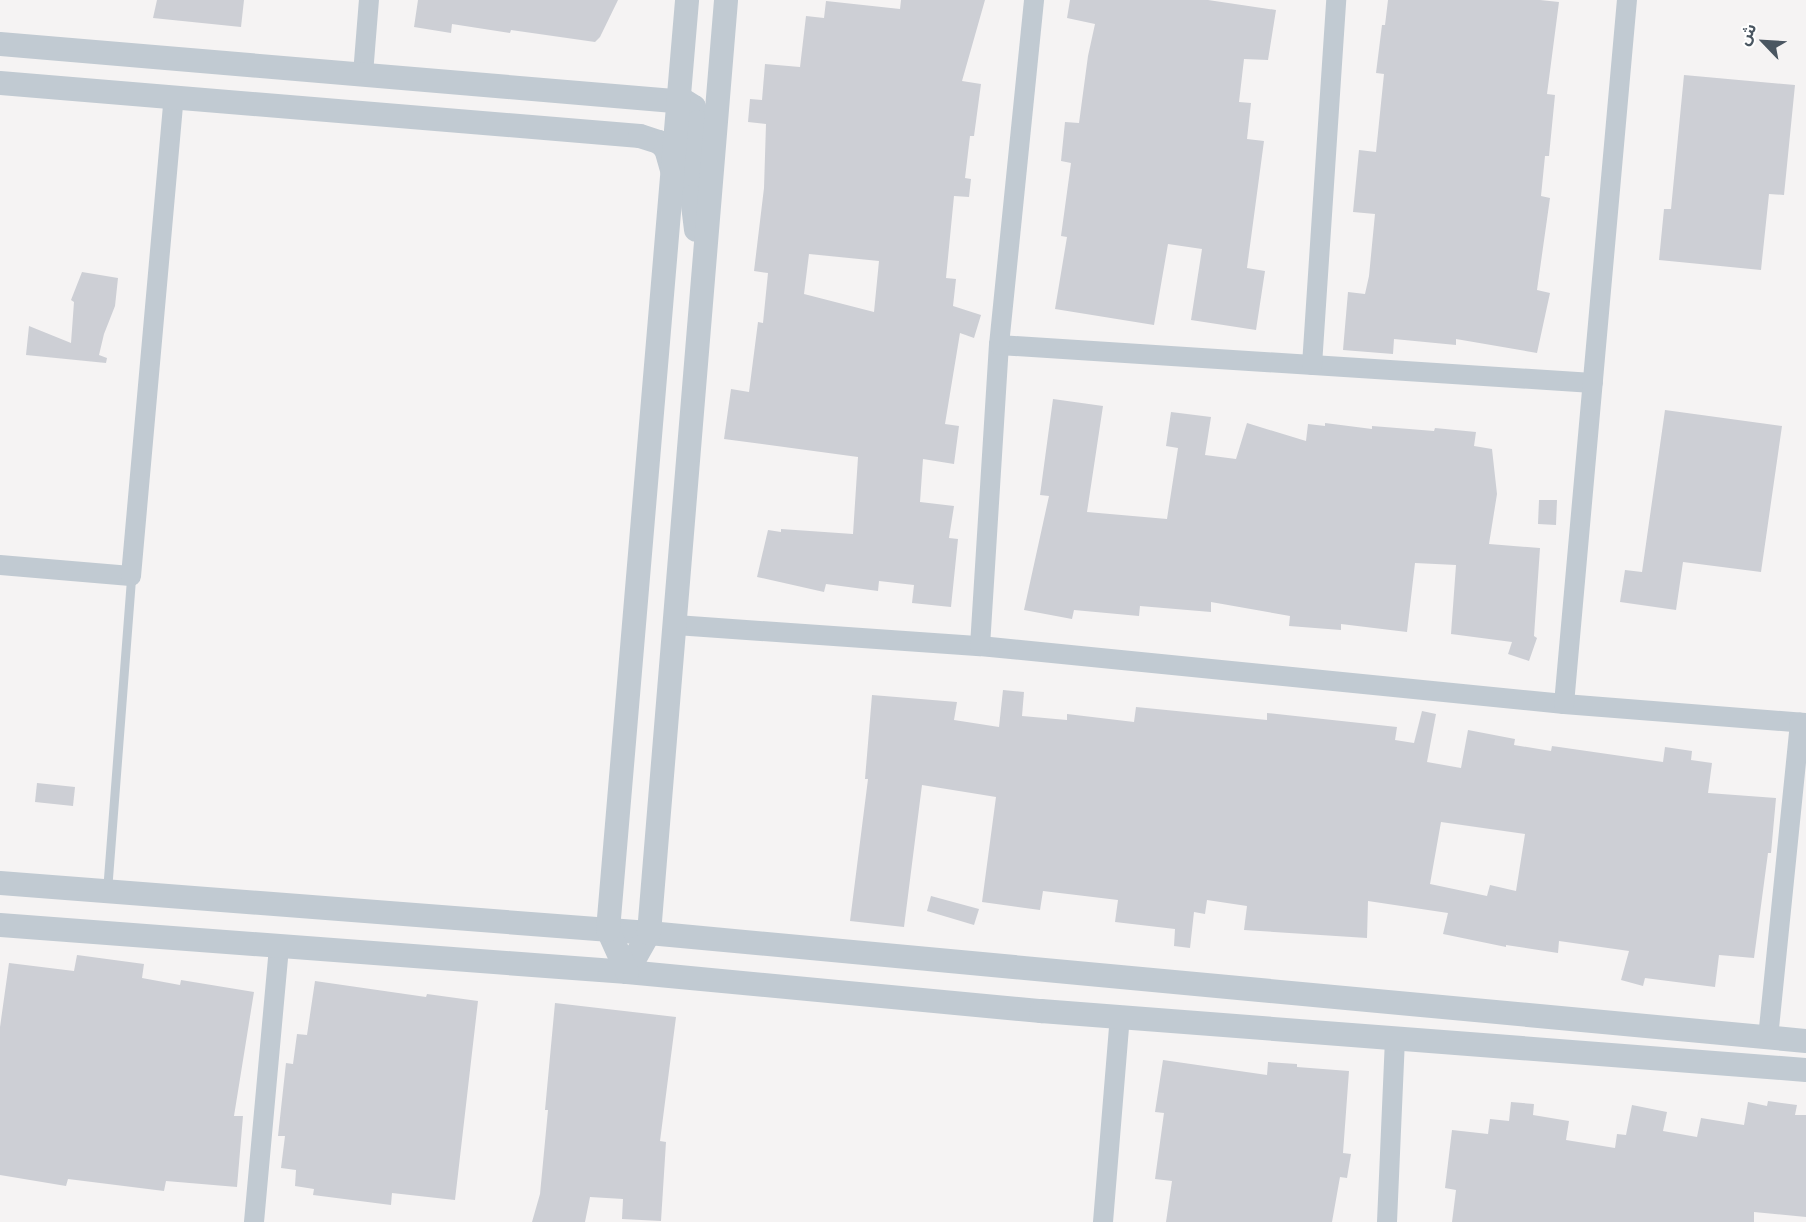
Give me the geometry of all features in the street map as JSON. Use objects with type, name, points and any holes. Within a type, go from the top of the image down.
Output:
[{"type":"street","points":[[363,74],[369,0]]},
{"type":"street","points":[[627,972],[608,930],[687,0]]},
{"type":"street","points":[[627,972],[649,933],[726,0]]},
{"type":"street","points":[[980,646],[999,345],[1034,0]]},
{"type":"street","points":[[1312,365],[1336,0]]},
{"type":"street","points":[[1564,704],[1627,0]]},
{"type":"street","points":[[0,44],[679,100],[694,107],[698,122],[692,197],[702,286]]},
{"type":"street","points":[[0,82],[640,136],[659,142],[666,149],[672,172]]},
{"type":"street","points":[[0,565],[131,576],[174,98]]},
{"type":"street","points":[[999,345],[1593,383]]},
{"type":"street","points":[[676,625],[980,646],[1564,704],[1803,723],[1768,1038]]},
{"type":"street","points":[[0,883],[649,933],[1806,1041]]},
{"type":"street","points":[[0,926],[627,972],[1120,1017],[1806,1070]]},
{"type":"street","points":[[254,1222],[279,947]]},
{"type":"street","points":[[1104,1222],[1120,1017]]},
{"type":"street","points":[[1387,1222],[1395,1038]]},
{"type":"lane","points":[[107,893],[131,576]]},
{"type":"building","points":[[157,0],[244,0],[241,27],[153,18]]},
{"type":"building","points":[[418,0],[618,0],[600,37],[595,42],[452,24],[451,33],[414,27]]},
{"type":"building","points":[[901,0],[985,0],[962,81],[981,84],[974,136],[970,136],[965,178],[971,179],[969,197],[954,196],[946,278],[956,279],[953,306],[981,315],[974,338],[960,333],[945,424],[959,426],[954,464],[923,459],[920,502],[954,506],[949,538],[958,539],[951,607],[912,603],[914,585],[879,581],[878,591],[826,584],[824,592],[757,577],[768,530],[853,534],[858,457],[724,439],[731,389],[749,392],[758,322],[763,323],[768,273],[754,271],[764,188],[766,124],[748,122],[750,99],[762,100],[765,64],[800,67],[806,16],[824,18],[826,1],[900,9]],"holes":[[[809,254],[879,261],[874,312],[804,294]]]},
{"type":"building","points":[[1070,0],[1208,0],[1276,10],[1268,60],[1244,59],[1239,102],[1251,103],[1247,139],[1264,141],[1247,268],[1265,271],[1256,330],[1191,320],[1202,249],[1168,244],[1154,325],[1055,309],[1067,237],[1061,236],[1071,163],[1061,161],[1065,122],[1079,123],[1088,56],[1095,24],[1067,18]]},
{"type":"building","points":[[1388,0],[1559,2],[1547,94],[1555,95],[1549,156],[1545,156],[1541,196],[1550,198],[1537,290],[1550,293],[1537,353],[1456,339],[1456,345],[1394,339],[1393,354],[1343,350],[1348,292],[1365,294],[1369,276],[1375,214],[1353,212],[1359,150],[1376,152],[1384,74],[1376,73],[1382,25],[1385,25]]},
{"type":"building","points":[[1684,75],[1795,85],[1784,195],[1769,194],[1761,270],[1659,260],[1664,209],[1671,209]]},
{"type":"building","points":[[82,272],[118,278],[115,306],[99,355],[107,358],[106,363],[26,355],[29,326],[71,343],[74,302],[71,300]]},
{"type":"building","points":[[1053,399],[1103,406],[1087,512],[1167,519],[1178,448],[1166,446],[1171,412],[1211,417],[1205,455],[1236,459],[1247,423],[1306,441],[1308,424],[1325,426],[1325,423],[1372,429],[1372,426],[1476,432],[1474,446],[1492,449],[1497,494],[1489,544],[1540,548],[1534,636],[1537,638],[1529,661],[1508,654],[1512,642],[1451,634],[1456,565],[1415,563],[1407,632],[1341,624],[1341,630],[1289,626],[1290,616],[1211,602],[1211,612],[1140,606],[1139,616],[1074,610],[1072,619],[1024,610],[1049,496],[1040,495]]},
{"type":"building","points":[[1665,410],[1782,426],[1761,572],[1683,562],[1676,610],[1620,602],[1625,570],[1642,572]]},
{"type":"building","points":[[1539,500],[1557,500],[1556,525],[1538,524]]},
{"type":"building","points":[[1003,690],[1024,692],[1022,716],[1067,720],[1067,714],[1134,722],[1136,707],[1267,720],[1267,713],[1397,727],[1395,740],[1414,743],[1422,711],[1436,714],[1427,762],[1461,768],[1468,730],[1515,739],[1514,745],[1551,751],[1552,746],[1663,762],[1665,747],[1692,751],[1691,760],[1712,763],[1708,793],[1776,798],[1771,853],[1768,853],[1754,958],[1719,955],[1715,987],[1645,978],[1643,986],[1621,980],[1629,951],[1559,941],[1558,953],[1506,945],[1506,947],[1443,934],[1448,913],[1368,901],[1367,938],[1244,930],[1247,906],[1207,900],[1205,914],[1194,912],[1190,948],[1174,946],[1175,929],[1115,922],[1118,900],[1043,891],[1040,910],[982,902],[996,797],[922,785],[904,927],[850,921],[868,779],[865,779],[872,695],[957,702],[954,720],[999,727]],"holes":[[[1441,822],[1525,834],[1516,891],[1490,885],[1487,896],[1430,884]]]},
{"type":"building","points":[[37,783],[75,787],[73,806],[35,802]]},
{"type":"building","points":[[931,896],[979,909],[974,925],[927,911]]},
{"type":"building","points":[[77,955],[144,964],[142,978],[180,985],[181,980],[254,992],[234,1116],[243,1116],[237,1187],[166,1181],[164,1191],[68,1179],[66,1186],[0,1175],[0,1027],[9,963],[74,971]]},
{"type":"building","points":[[315,981],[426,997],[427,994],[478,1001],[455,1200],[392,1193],[391,1205],[313,1195],[314,1189],[295,1186],[296,1170],[281,1168],[285,1136],[278,1136],[286,1063],[293,1064],[297,1034],[307,1035]]},
{"type":"building","points":[[555,1003],[676,1017],[660,1141],[666,1142],[661,1221],[622,1219],[623,1199],[590,1197],[585,1222],[532,1222],[540,1194]]},
{"type":"building","points":[[1163,1060],[1267,1075],[1268,1062],[1349,1071],[1343,1153],[1351,1154],[1347,1178],[1340,1177],[1332,1222],[1166,1222],[1172,1181],[1155,1179],[1164,1113],[1155,1112]]},
{"type":"building","points":[[1768,1101],[1797,1105],[1795,1115],[1806,1115],[1806,1217],[1754,1212],[1754,1222],[1452,1222],[1456,1190],[1445,1188],[1452,1130],[1488,1134],[1490,1119],[1509,1121],[1511,1102],[1534,1104],[1533,1115],[1569,1121],[1566,1140],[1615,1148],[1617,1134],[1626,1135],[1632,1105],[1667,1112],[1663,1131],[1697,1137],[1701,1118],[1744,1125],[1748,1102],[1767,1106]]}]
